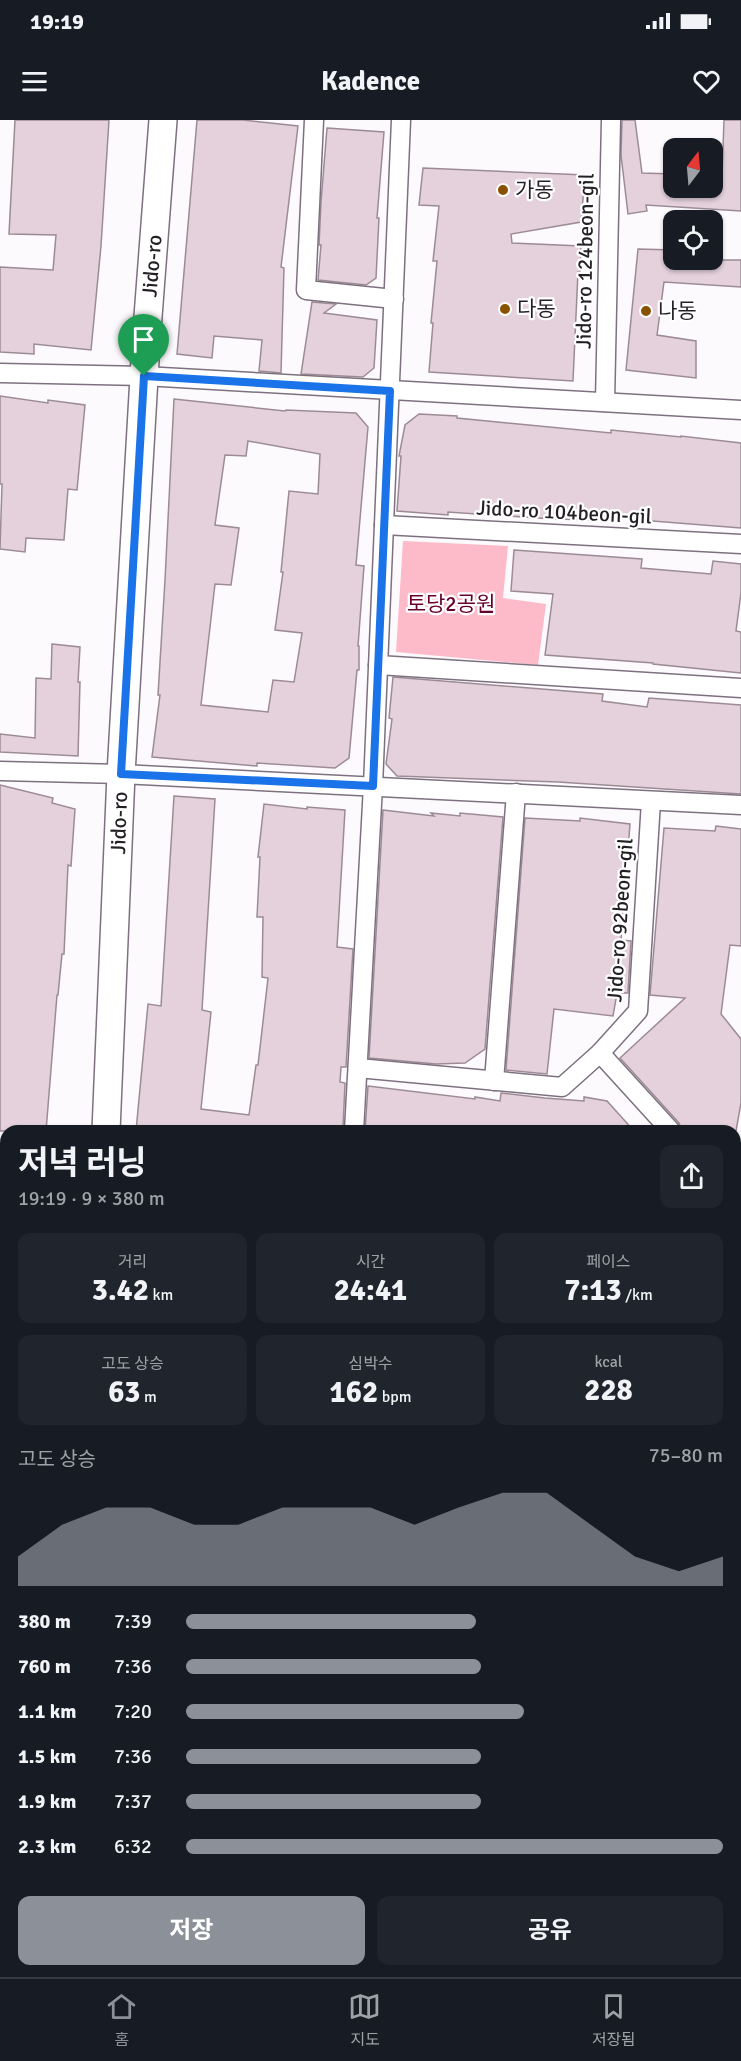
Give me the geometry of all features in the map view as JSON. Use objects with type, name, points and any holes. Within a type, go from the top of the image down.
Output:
[{"type":"main road","name":"Jido-ro","points":[[106,1125],[121,774],[144,376],[163,120]]},
{"type":"street","points":[[314,120],[306,290],[394,299]]},
{"type":"street","points":[[354,1125],[373,786],[401,120]]},
{"type":"street","name":"Jido-ro 124beon-gil","points":[[605,402],[611,120]]},
{"type":"street","points":[[0,373],[144,376],[741,410]]},
{"type":"street","name":"Jido-ro 104beon-gil","points":[[384,525],[741,544]]},
{"type":"street","points":[[378,665],[741,688]]},
{"type":"street","points":[[0,771],[121,774],[741,805]]},
{"type":"street","points":[[494,1081],[516,794]]},
{"type":"street","name":"Jido-ro 92beon-gil","points":[[358,1068],[562,1087],[600,1053],[638,1011],[651,801]]},
{"type":"street","points":[[600,1053],[666,1125]]},
{"type":"green space","name":"토당2공원","points":[[403,541],[508,546],[503,598],[546,604],[538,665],[396,652]]},
{"type":"building","points":[[15,120],[109,120],[101,246],[91,350],[34,344],[34,354],[0,352],[0,267],[53,270],[56,235],[9,234]]},
{"type":"building","points":[[197,120],[243,120],[298,126],[281,267],[284,268],[281,373],[259,371],[262,340],[214,336],[212,358],[177,354]]},
{"type":"building","points":[[622,120],[635,120],[642,173],[663,174],[663,198],[723,198],[724,120],[741,120],[741,211],[646,205],[647,211],[628,214],[621,155]]},
{"type":"building","points":[[327,128],[384,132],[377,218],[379,218],[376,278],[366,285],[318,280]]},
{"type":"building","points":[[423,168],[585,175],[581,222],[511,234],[512,243],[581,246],[573,381],[429,372],[437,261],[433,261],[439,206],[419,205]]},
{"type":"building","name":"나동","points":[[638,249],[663,250],[663,270],[723,270],[723,260],[741,260],[741,287],[664,282],[657,335],[696,341],[696,378],[626,370]]},
{"type":"building","points":[[312,302],[336,304],[324,313],[377,320],[374,368],[363,377],[301,374]]},
{"type":"building","points":[[0,396],[48,403],[48,400],[85,405],[77,490],[68,489],[64,540],[26,538],[25,552],[0,549],[2,484],[0,484]]},
{"type":"building","points":[[174,399],[285,411],[356,413],[368,427],[356,565],[364,566],[358,646],[359,670],[357,670],[349,758],[335,768],[257,763],[257,766],[152,757],[160,695],[158,695]],"holes":[[[248,441],[320,454],[318,494],[289,491],[281,572],[283,572],[275,630],[302,633],[294,682],[273,680],[268,712],[201,705],[215,584],[231,585],[239,528],[215,525],[225,455],[246,456]]]},
{"type":"building","points":[[419,414],[741,443],[741,528],[602,517],[599,520],[553,519],[397,511],[401,456],[399,456],[405,425]]},
{"type":"building","points":[[514,550],[642,559],[641,568],[711,574],[713,561],[741,564],[741,593],[736,631],[741,632],[741,673],[653,663],[545,655],[553,594],[511,591]]},
{"type":"building","points":[[52,644],[80,647],[78,756],[0,752],[0,734],[35,738],[36,678],[51,679]]},
{"type":"building","points":[[393,677],[603,694],[602,701],[647,707],[649,698],[741,705],[741,794],[558,782],[397,776],[386,764],[392,719],[389,718]]},
{"type":"building","points":[[0,785],[53,798],[52,803],[75,809],[71,866],[68,865],[64,954],[62,954],[57,995],[46,1125],[0,1125]]},
{"type":"building","points":[[174,796],[215,799],[202,1010],[211,1012],[201,1109],[249,1115],[256,1065],[258,1065],[268,978],[262,977],[263,917],[257,917],[260,857],[258,857],[264,804],[307,809],[307,807],[345,810],[337,947],[353,949],[346,1067],[341,1067],[340,1082],[345,1083],[343,1125],[137,1125],[148,1004],[161,1006]]},
{"type":"building","points":[[383,810],[434,816],[431,813],[503,817],[485,1049],[465,1063],[436,1064],[369,1058]]},
{"type":"building","points":[[525,818],[580,821],[580,818],[630,824],[621,940],[631,941],[628,993],[617,993],[613,1016],[554,1009],[547,1074],[506,1070]]},
{"type":"building","points":[[716,826],[741,829],[741,946],[730,945],[721,1014],[741,1039],[741,1103],[737,1125],[680,1125],[620,1058],[685,998],[650,995],[664,828],[715,831]]},
{"type":"building","points":[[368,1086],[500,1101],[501,1093],[584,1101],[584,1097],[607,1101],[629,1125],[365,1125]]},
{"type":"place","name":"가동","points":[[503,190]]},
{"type":"place","name":"다동","points":[[505,309]]},
{"type":"place","name":"나동","points":[[646,311]]},
{"type":"route","points":[[144,376],[390,391],[373,786],[121,774],[144,376]]}]
